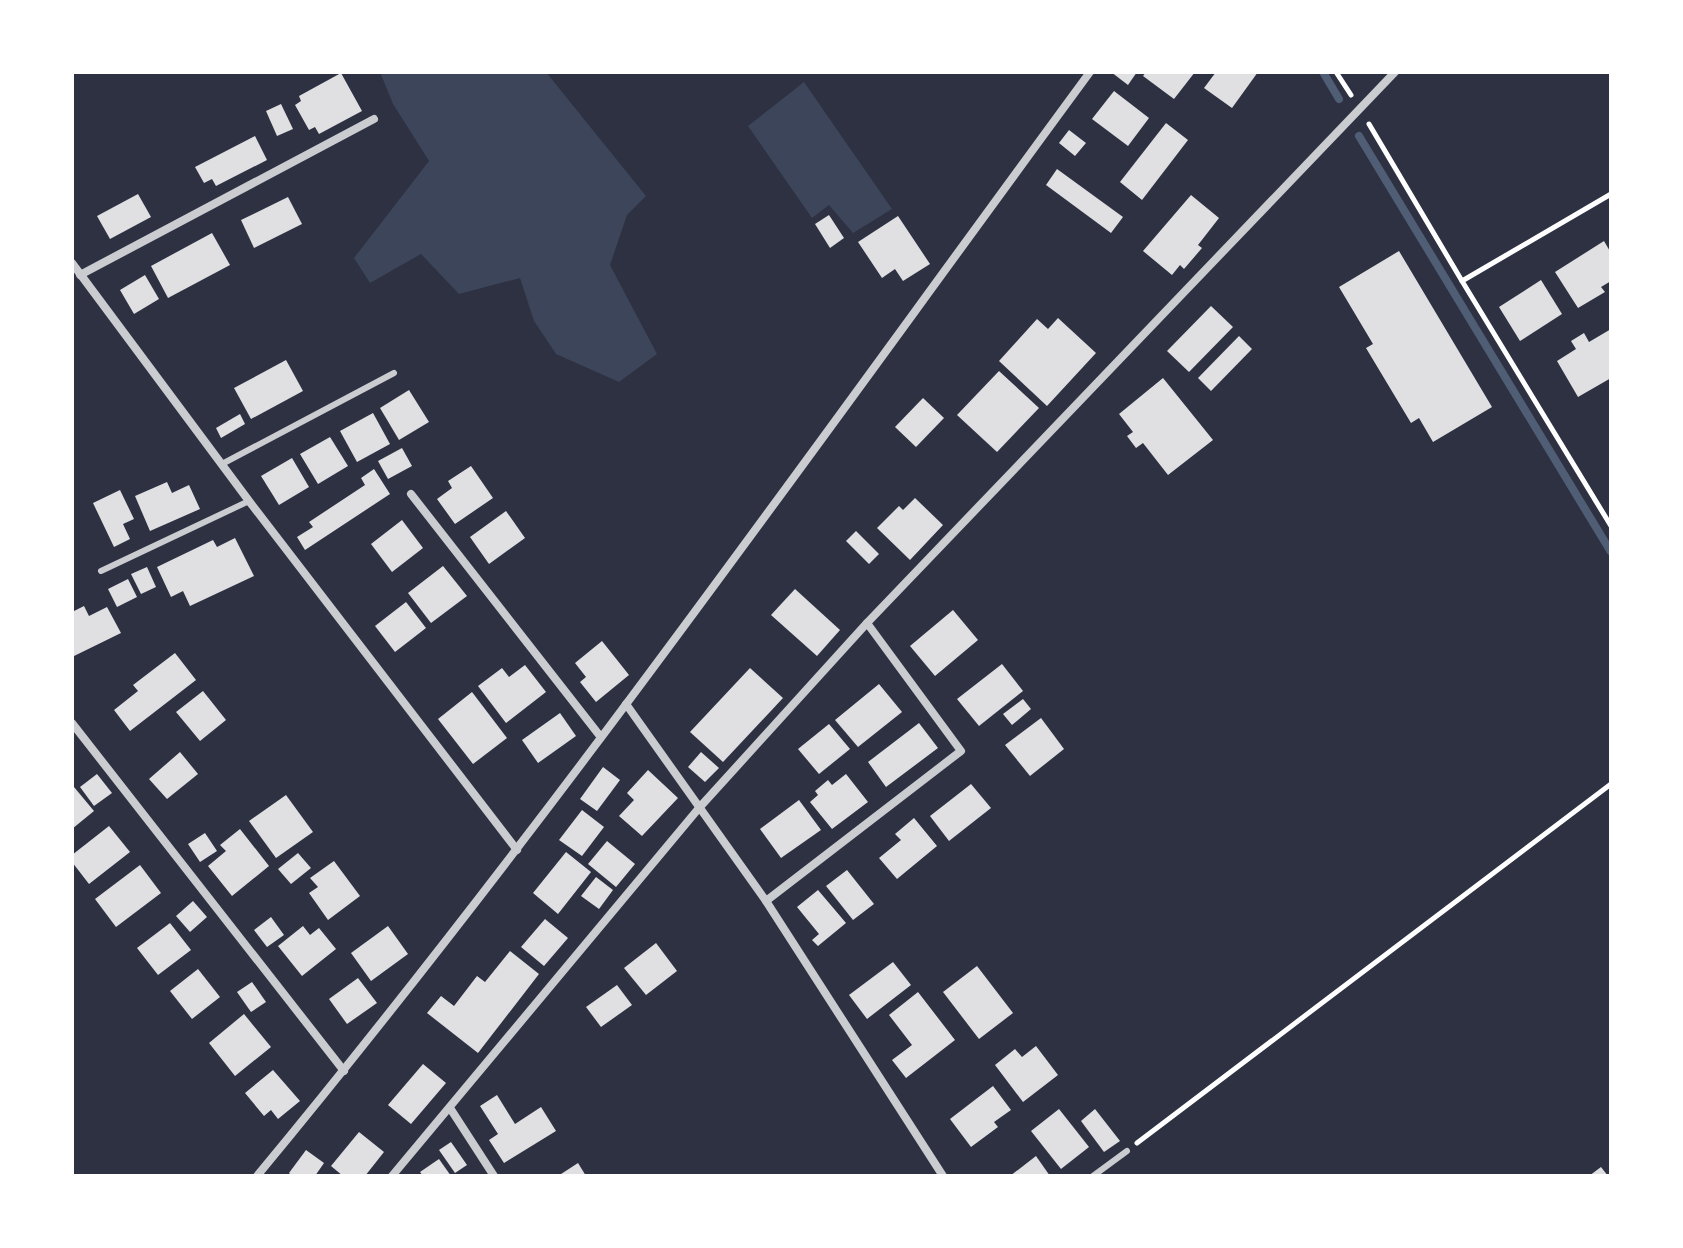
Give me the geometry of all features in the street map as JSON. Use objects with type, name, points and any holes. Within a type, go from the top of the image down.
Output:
[{"type":"street","points":[[257,1176],[344,1071],[517,850],[1090,72]]},
{"type":"street","points":[[392,1176],[699,808],[867,623],[1395,72]]},
{"type":"street","points":[[80,275],[374,119]]},
{"type":"street","points":[[72,263],[249,501],[517,850]]},
{"type":"street","points":[[411,494],[600,736]]},
{"type":"street","points":[[766,901],[961,751],[867,623]]},
{"type":"street","points":[[626,704],[766,901],[943,1176]]},
{"type":"street","points":[[72,723],[344,1071]]},
{"type":"street","points":[[450,1108],[494,1176]]},
{"type":"lane","points":[[222,464],[394,373]]},
{"type":"lane","points":[[101,571],[249,501]]},
{"type":"lane","points":[[1093,1176],[1127,1151]]},
{"type":"path","points":[[1336,72],[1611,526]]},
{"type":"path","points":[[1462,281],[1611,194]]},
{"type":"path","points":[[1127,1151],[1611,784]]},
{"type":"shaded area","points":[[380,72],[546,72],[646,196],[627,215],[610,265],[657,354],[619,382],[556,354],[534,321],[520,278],[459,294],[421,254],[370,283],[354,258],[429,161],[393,104]]},
{"type":"shaded area","points":[[804,82],[892,209],[853,233],[829,205],[812,218],[748,126]]},
{"type":"building","points":[[1111,72],[1137,72],[1128,85]]},
{"type":"building","points":[[1146,72],[1195,72],[1174,99],[1143,76]]},
{"type":"building","points":[[1216,72],[1258,72],[1232,108],[1204,88]]},
{"type":"building","points":[[341,73],[362,111],[319,134],[315,127],[309,130],[295,105],[301,101],[299,96]]},
{"type":"building","points":[[1114,91],[1149,118],[1128,146],[1092,119]]},
{"type":"building","points":[[281,104],[293,129],[277,136],[266,111]]},
{"type":"building","points":[[1166,123],[1188,140],[1142,200],[1120,182]]},
{"type":"building","points":[[1069,130],[1086,143],[1075,156],[1059,143]]},
{"type":"building","points":[[255,136],[267,160],[216,186],[212,179],[204,183],[195,167]]},
{"type":"building","points":[[1057,169],[1123,217],[1111,233],[1046,185]]},
{"type":"building","points":[[138,194],[151,217],[110,239],[97,216]]},
{"type":"building","points":[[1191,195],[1219,218],[1198,245],[1202,248],[1184,269],[1180,265],[1172,275],[1143,251]]},
{"type":"building","points":[[288,197],[302,224],[254,248],[241,220]]},
{"type":"building","points":[[829,215],[844,238],[830,248],[815,224]]},
{"type":"building","points":[[898,216],[930,264],[903,281],[895,269],[882,278],[858,242]]},
{"type":"building","points":[[212,233],[230,265],[168,298],[151,266]]},
{"type":"building","points":[[1604,241],[1611,253],[1611,281],[1601,287],[1605,292],[1578,308],[1555,272]]},
{"type":"building","points":[[1399,251],[1492,407],[1433,442],[1419,418],[1411,423],[1366,348],[1373,344],[1339,287]]},
{"type":"building","points":[[145,275],[159,299],[134,314],[120,290]]},
{"type":"building","points":[[1541,280],[1562,314],[1520,341],[1499,307]]},
{"type":"building","points":[[1211,306],[1233,327],[1189,372],[1167,351]]},
{"type":"building","points":[[1058,318],[1096,353],[1047,406],[999,361],[1037,319],[1048,329]]},
{"type":"building","points":[[1611,329],[1611,378],[1578,397],[1557,361],[1576,349],[1571,341],[1584,333],[1589,342]]},
{"type":"building","points":[[1239,336],[1252,349],[1211,391],[1198,378]]},
{"type":"building","points":[[286,360],[303,391],[251,419],[234,388]]},
{"type":"building","points":[[999,371],[1039,408],[997,452],[957,415]]},
{"type":"building","points":[[1163,378],[1213,440],[1168,475],[1143,443],[1136,448],[1127,436],[1133,432],[1119,414]]},
{"type":"building","points":[[409,390],[429,422],[399,440],[380,408]]},
{"type":"building","points":[[923,398],[944,418],[916,447],[895,427]]},
{"type":"building","points":[[373,413],[390,444],[357,462],[340,431]]},
{"type":"building","points":[[240,414],[245,424],[221,438],[216,428]]},
{"type":"building","points":[[330,437],[348,466],[318,484],[300,454]]},
{"type":"building","points":[[402,448],[412,466],[388,479],[378,461]]},
{"type":"building","points":[[292,458],[309,487],[279,505],[261,476]]},
{"type":"building","points":[[471,466],[493,498],[455,524],[437,499],[452,488],[448,481]]},
{"type":"building","points":[[374,469],[390,494],[305,550],[297,537],[313,527],[309,522],[365,485],[361,478]]},
{"type":"building","points":[[167,482],[172,493],[189,485],[200,509],[150,531],[135,496]]},
{"type":"building","points":[[120,490],[134,519],[123,524],[130,539],[114,547],[93,503]]},
{"type":"building","points":[[915,498],[943,525],[910,560],[877,528],[899,506],[903,510]]},
{"type":"building","points":[[506,511],[525,538],[489,564],[470,537]]},
{"type":"building","points":[[402,520],[423,548],[392,572],[371,544]]},
{"type":"building","points":[[856,531],[879,554],[869,564],[846,541]]},
{"type":"building","points":[[235,538],[254,576],[190,606],[183,591],[171,597],[157,567],[213,540],[217,547]]},
{"type":"building","points":[[443,566],[467,596],[431,623],[408,593]]},
{"type":"building","points":[[147,567],[156,587],[141,594],[131,574]]},
{"type":"building","points":[[128,579],[137,597],[117,607],[108,589]]},
{"type":"building","points":[[795,589],[840,630],[817,656],[771,615]]},
{"type":"building","points":[[406,602],[426,628],[395,652],[375,626]]},
{"type":"building","points":[[84,606],[89,616],[107,607],[121,633],[72,657],[72,612]]},
{"type":"building","points":[[953,610],[978,640],[935,676],[910,646]]},
{"type":"building","points":[[602,641],[629,675],[596,702],[580,682],[586,677],[575,663]]},
{"type":"building","points":[[175,653],[196,680],[130,731],[114,710],[138,691],[133,685]]},
{"type":"building","points":[[1002,664],[1023,691],[979,726],[957,699]]},
{"type":"building","points":[[525,665],[546,692],[506,723],[478,686],[502,668],[509,677]]},
{"type":"building","points":[[750,668],[783,698],[723,762],[690,732]]},
{"type":"building","points":[[879,684],[902,712],[858,747],[835,720]]},
{"type":"building","points":[[203,691],[226,720],[200,741],[176,712]]},
{"type":"building","points":[[472,692],[507,738],[473,764],[438,719]]},
{"type":"building","points":[[1023,699],[1031,709],[1012,725],[1003,714]]},
{"type":"building","points":[[560,713],[576,736],[538,763],[522,740]]},
{"type":"building","points":[[1041,718],[1064,749],[1030,776],[1005,745]]},
{"type":"building","points":[[919,723],[938,748],[886,787],[868,762]]},
{"type":"building","points":[[829,724],[850,749],[819,774],[798,749]]},
{"type":"building","points":[[180,752],[198,774],[167,799],[149,779]]},
{"type":"building","points":[[701,752],[719,768],[705,782],[688,767]]},
{"type":"building","points":[[603,767],[620,780],[597,811],[580,799]]},
{"type":"building","points":[[648,770],[678,798],[642,836],[619,816],[634,800],[627,793]]},
{"type":"building","points":[[97,774],[112,793],[94,806],[80,787]]},
{"type":"building","points":[[846,774],[868,802],[832,829],[810,802],[818,795],[815,791],[828,780],[832,785]]},
{"type":"building","points":[[971,784],[991,808],[949,841],[930,816]]},
{"type":"building","points":[[72,788],[94,811],[72,829]]},
{"type":"building","points":[[286,795],[313,832],[276,858],[249,821]]},
{"type":"building","points":[[799,800],[821,830],[781,858],[760,829]]},
{"type":"building","points":[[582,810],[604,827],[582,856],[559,840]]},
{"type":"building","points":[[914,818],[937,846],[897,879],[879,858],[901,840],[895,834]]},
{"type":"building","points":[[109,826],[130,852],[89,884],[72,862],[72,855]]},
{"type":"building","points":[[240,829],[269,866],[232,896],[208,866],[226,851],[220,845]]},
{"type":"building","points":[[205,833],[217,851],[200,862],[188,844]]},
{"type":"building","points":[[607,841],[635,864],[616,887],[588,864]]},
{"type":"building","points":[[566,852],[591,872],[558,914],[533,893]]},
{"type":"building","points":[[298,853],[311,868],[291,884],[278,869]]},
{"type":"building","points":[[334,861],[360,896],[328,920],[309,893],[318,887],[310,878]]},
{"type":"building","points":[[140,865],[161,893],[116,927],[95,899]]},
{"type":"building","points":[[847,870],[874,904],[853,920],[826,886]]},
{"type":"building","points":[[596,877],[613,890],[599,909],[581,896]]},
{"type":"building","points":[[818,890],[846,923],[818,946],[812,940],[819,934],[797,907]]},
{"type":"building","points":[[193,901],[207,917],[190,932],[176,916]]},
{"type":"building","points":[[271,917],[284,935],[267,947],[254,930]]},
{"type":"building","points":[[545,919],[568,938],[544,966],[521,947]]},
{"type":"building","points":[[170,923],[191,950],[158,975],[137,948]]},
{"type":"building","points":[[303,926],[310,935],[319,928],[336,949],[302,976],[278,946]]},
{"type":"building","points":[[388,926],[408,954],[371,981],[351,953]]},
{"type":"building","points":[[656,943],[677,971],[646,995],[624,968]]},
{"type":"building","points":[[510,951],[539,974],[478,1053],[427,1013],[441,996],[454,1006],[477,976],[485,982]]},
{"type":"building","points":[[893,962],[911,985],[867,1019],[849,995]]},
{"type":"building","points":[[977,966],[1013,1013],[979,1039],[943,992]]},
{"type":"building","points":[[198,969],[220,997],[192,1019],[170,991]]},
{"type":"building","points":[[358,978],[377,1003],[347,1024],[329,999]]},
{"type":"building","points":[[252,982],[266,1002],[251,1012],[237,992]]},
{"type":"building","points":[[617,985],[632,1005],[601,1027],[586,1007]]},
{"type":"building","points":[[918,992],[955,1040],[906,1078],[892,1060],[912,1045],[889,1015]]},
{"type":"building","points":[[244,1014],[271,1047],[235,1076],[209,1043]]},
{"type":"building","points":[[1036,1046],[1058,1075],[1023,1102],[995,1065],[1015,1049],[1022,1057]]},
{"type":"building","points":[[423,1064],[446,1083],[411,1124],[388,1105]]},
{"type":"building","points":[[273,1070],[300,1101],[278,1119],[271,1110],[264,1116],[245,1093]]},
{"type":"building","points":[[993,1086],[1011,1110],[994,1122],[998,1127],[971,1147],[950,1119]]},
{"type":"building","points":[[497,1095],[515,1124],[541,1107],[556,1131],[504,1163],[489,1140],[498,1134],[480,1106]]},
{"type":"building","points":[[1059,1109],[1089,1147],[1061,1169],[1031,1131]]},
{"type":"building","points":[[1095,1109],[1120,1141],[1104,1152],[1081,1121]]},
{"type":"building","points":[[359,1132],[384,1152],[365,1176],[343,1176],[331,1166]]},
{"type":"building","points":[[451,1142],[467,1165],[455,1173],[439,1150]]},
{"type":"building","points":[[306,1150],[324,1163],[315,1176],[292,1176],[289,1173]]},
{"type":"building","points":[[1036,1156],[1050,1176],[1010,1176]]},
{"type":"building","points":[[439,1159],[451,1176],[423,1176],[420,1172]]},
{"type":"building","points":[[578,1163],[586,1176],[558,1176]]},
{"type":"building","points":[[1601,1167],[1608,1176],[1589,1176]]},
{"type":"waterway","points":[[1323,72],[1339,99]]},
{"type":"waterway","points":[[1359,136],[1611,552]]}]
